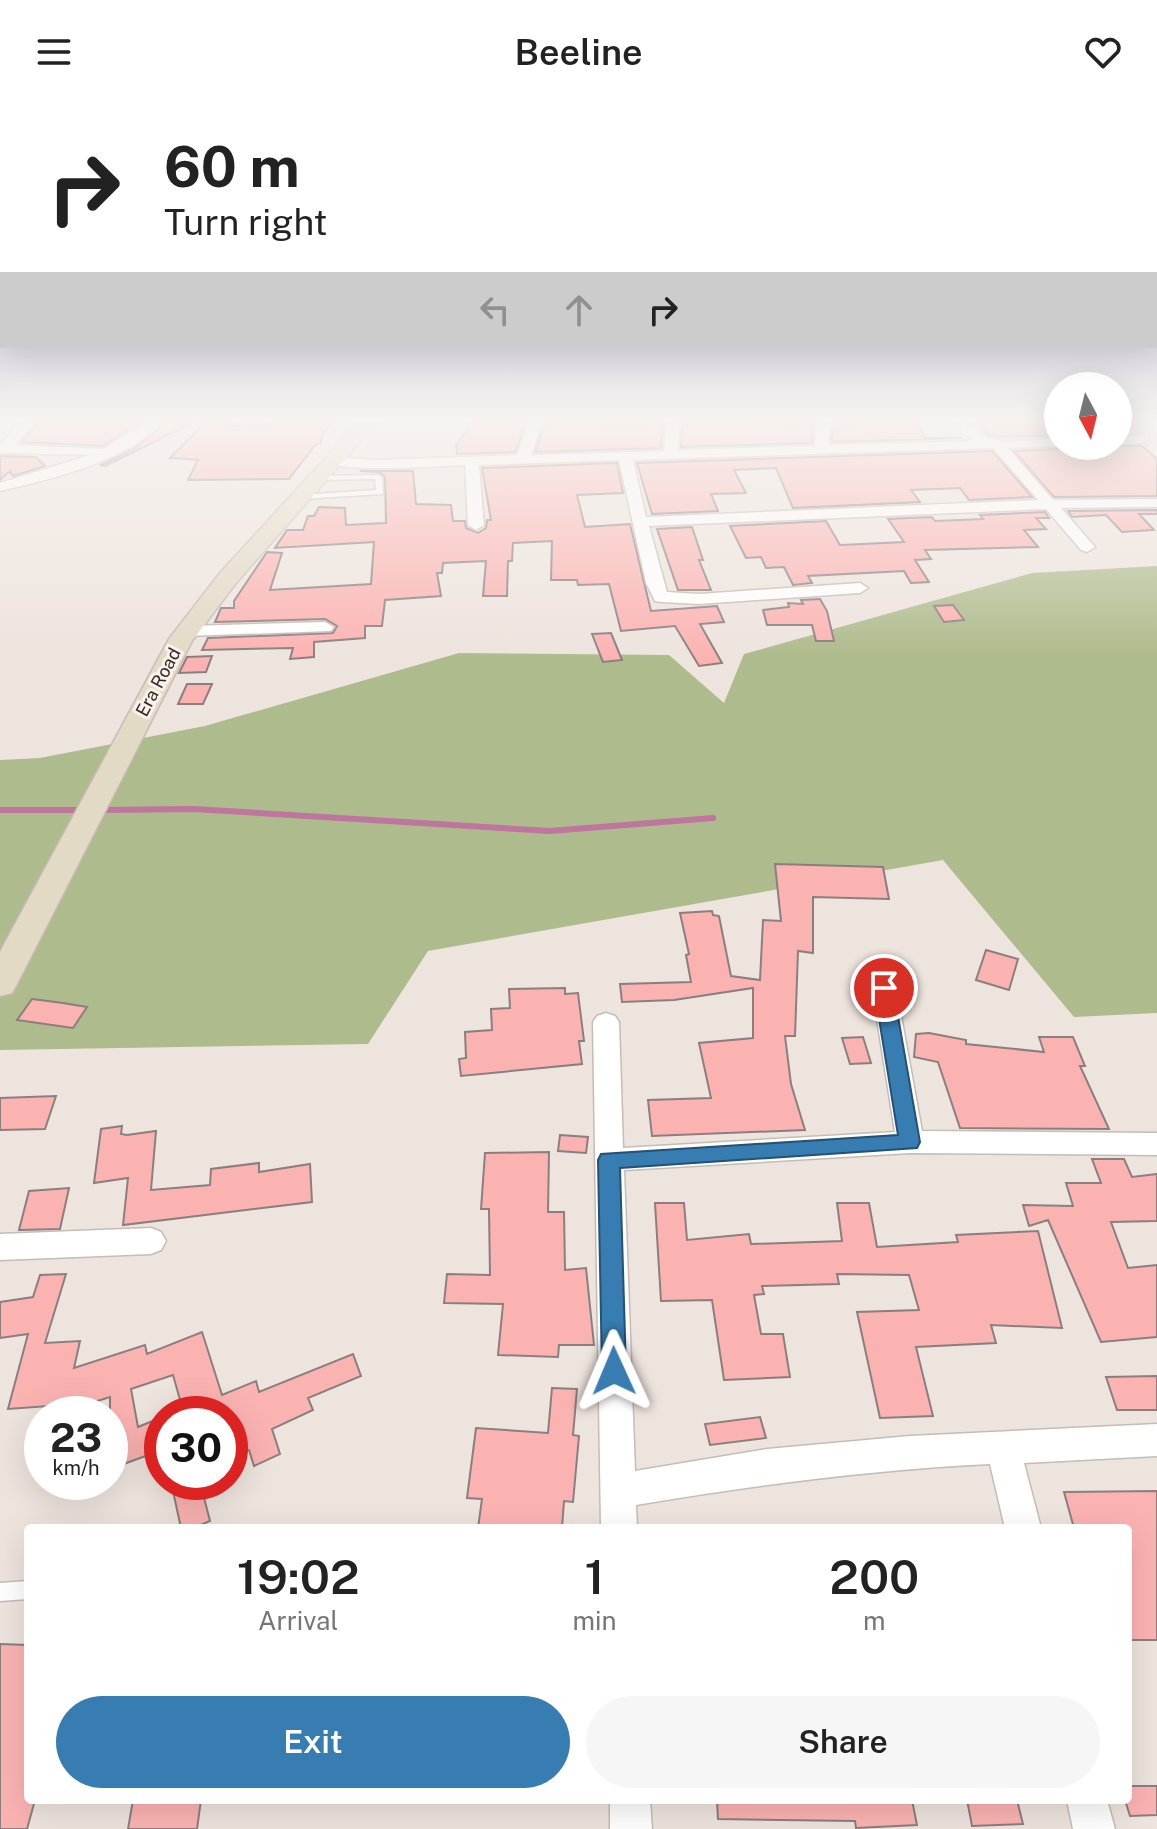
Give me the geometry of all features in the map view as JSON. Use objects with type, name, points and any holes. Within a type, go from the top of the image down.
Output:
[{"type":"main road","points":[[0,947],[85,806],[123,710],[167,635],[287,498]]},
{"type":"main road","name":"Era Road","points":[[0,984],[85,806],[160,674],[187,631],[228,578],[299,498]]},
{"type":"street","points":[[474,498],[476,525]]},
{"type":"street","points":[[635,498],[654,583],[661,597],[699,599],[860,588]]},
{"type":"street","points":[[1046,498],[1087,547]]},
{"type":"street","points":[[641,522],[1051,504],[1157,503]]},
{"type":"street","points":[[187,631],[325,627]]},
{"type":"street","points":[[884,988],[910,1142]]},
{"type":"street","points":[[606,1022],[619,1524]]},
{"type":"street","points":[[609,1160],[910,1142],[1157,1144]]},
{"type":"street","points":[[0,1247],[151,1241]]},
{"type":"street","points":[[617,1491],[767,1466],[1003,1447],[1157,1440]]},
{"type":"street","points":[[1003,1447],[1022,1524]]},
{"type":"street","points":[[630,1804],[631,1829]]},
{"type":"street","points":[[1088,1804],[1094,1829]]},
{"type":"lane","points":[[0,1592],[24,1590]]},
{"type":"green space","points":[[1157,566],[1157,1013],[1074,1017],[943,860],[428,951],[368,1044],[0,1050],[0,760],[40,758],[205,726],[459,653],[669,655],[724,703],[744,654],[1032,573]]},
{"type":"building","points":[[385,498],[416,498],[416,504],[451,505],[453,521],[465,521],[466,528],[478,533],[486,528],[487,520],[491,520],[487,498],[578,498],[585,527],[630,524],[651,611],[717,606],[724,622],[700,624],[722,663],[699,666],[675,626],[621,631],[609,584],[578,585],[577,580],[551,580],[552,541],[513,543],[512,561],[508,561],[507,596],[483,596],[486,561],[443,563],[442,573],[437,573],[441,596],[385,600],[382,626],[365,626],[365,638],[314,642],[314,657],[290,659],[293,648],[202,650],[208,638],[333,633],[337,626],[325,619],[215,622],[221,608],[234,608],[234,601],[267,552],[282,553],[270,590],[371,584],[374,542],[275,548],[287,530],[303,530],[308,516],[314,516],[319,507],[345,508],[346,525],[386,523]]},
{"type":"building","points":[[647,498],[713,498],[718,511],[652,514]]},
{"type":"building","points":[[789,498],[917,498],[920,502],[793,508]]},
{"type":"building","points":[[1157,510],[1157,514],[1139,514],[1154,530],[1122,532],[1106,515],[1072,517],[1068,511]]},
{"type":"building","points":[[1045,512],[1049,518],[1036,518],[1046,529],[1024,530],[1038,547],[925,550],[931,559],[915,560],[929,582],[911,583],[904,571],[808,576],[812,583],[793,585],[784,567],[766,568],[761,557],[746,558],[730,526],[826,521],[840,545],[904,542],[888,519],[983,519],[980,515]]},
{"type":"building","points":[[692,527],[703,560],[699,560],[711,590],[678,590],[657,529]]},
{"type":"building","points":[[820,599],[827,611],[834,641],[816,641],[812,625],[767,625],[763,610],[789,607],[788,603],[803,604],[801,600]]},
{"type":"building","points":[[953,605],[964,620],[944,622],[934,606]]},
{"type":"building","points":[[611,633],[622,660],[603,662],[592,634]]},
{"type":"building","points":[[212,656],[206,672],[179,673],[187,657]]},
{"type":"building","points":[[187,684],[212,684],[203,704],[178,704]]},
{"type":"building","points":[[775,864],[883,867],[889,899],[813,897],[813,953],[798,951],[795,1036],[785,1036],[791,1084],[805,1130],[652,1136],[648,1100],[711,1098],[699,1043],[753,1038],[753,988],[674,1000],[622,1002],[620,984],[691,982],[686,955],[689,954],[680,913],[712,911],[713,915],[719,916],[731,976],[760,980],[763,920],[781,921]]},
{"type":"building","points":[[986,950],[1018,959],[1009,990],[976,980]]},
{"type":"building","points":[[565,988],[565,994],[578,993],[584,1041],[579,1041],[582,1064],[461,1076],[459,1059],[466,1058],[465,1032],[492,1030],[491,1009],[510,1008],[509,989]]},
{"type":"building","points":[[32,999],[87,1007],[73,1028],[17,1020]]},
{"type":"building","points":[[929,1033],[966,1040],[966,1044],[1044,1052],[1039,1037],[1073,1037],[1085,1066],[1080,1066],[1109,1129],[960,1128],[938,1062],[914,1057],[916,1034]]},
{"type":"building","points":[[863,1037],[871,1063],[850,1064],[842,1038]]},
{"type":"building","points":[[56,1096],[45,1129],[0,1130],[0,1098]]},
{"type":"building","points":[[122,1126],[121,1134],[127,1135],[156,1131],[151,1190],[210,1185],[211,1169],[259,1163],[259,1172],[310,1164],[312,1202],[123,1225],[128,1178],[94,1183],[101,1129]]},
{"type":"building","points":[[560,1135],[588,1137],[586,1153],[558,1151]]},
{"type":"building","points":[[549,1152],[548,1212],[564,1212],[565,1270],[586,1268],[594,1345],[559,1345],[558,1357],[498,1355],[503,1304],[444,1303],[447,1274],[490,1275],[489,1209],[481,1209],[485,1153]]},
{"type":"building","points":[[1092,1159],[1124,1159],[1132,1177],[1157,1174],[1157,1221],[1111,1222],[1128,1268],[1157,1265],[1157,1337],[1101,1342],[1048,1220],[1029,1226],[1023,1205],[1073,1206],[1066,1183],[1101,1183]]},
{"type":"building","points":[[69,1188],[60,1229],[19,1230],[29,1191]]},
{"type":"building","points":[[655,1203],[684,1203],[687,1240],[749,1234],[751,1244],[842,1241],[837,1203],[869,1203],[877,1247],[958,1242],[956,1235],[1038,1231],[1062,1328],[991,1325],[996,1343],[916,1347],[933,1416],[880,1418],[857,1312],[919,1310],[909,1275],[837,1274],[839,1284],[762,1286],[764,1294],[754,1295],[761,1334],[783,1334],[790,1377],[724,1380],[712,1300],[661,1301]]},
{"type":"building","points":[[66,1274],[45,1343],[80,1341],[74,1368],[145,1345],[147,1354],[202,1332],[222,1395],[256,1381],[259,1392],[353,1354],[361,1376],[308,1398],[313,1410],[272,1429],[280,1454],[254,1466],[248,1450],[248,1396],[179,1396],[173,1375],[131,1389],[138,1427],[144,1424],[144,1457],[128,1462],[128,1396],[24,1396],[24,1408],[8,1409],[28,1334],[0,1338],[0,1302],[33,1297],[40,1275]]},
{"type":"building","points":[[1157,1376],[1157,1410],[1117,1410],[1106,1377]]},
{"type":"building","points":[[552,1388],[577,1389],[573,1435],[579,1436],[573,1502],[564,1501],[562,1524],[479,1524],[482,1499],[467,1498],[476,1428],[548,1433]]},
{"type":"building","points":[[760,1417],[766,1438],[710,1445],[705,1424]]},
{"type":"building","points":[[1157,1491],[1157,1640],[1132,1640],[1132,1524],[1073,1524],[1064,1492]]},
{"type":"building","points":[[175,1500],[205,1500],[210,1521],[180,1524]]},
{"type":"building","points":[[0,1644],[24,1645],[24,1804],[34,1804],[27,1829],[0,1829]]},
{"type":"building","points":[[1132,1786],[1157,1786],[1157,1815],[1130,1816],[1126,1804],[1132,1804]]},
{"type":"building","points":[[132,1804],[200,1804],[197,1829],[128,1829]]},
{"type":"building","points":[[717,1804],[913,1804],[917,1825],[856,1828],[855,1821],[718,1819]]},
{"type":"building","points":[[968,1804],[1018,1804],[1023,1824],[972,1826]]},
{"type":"waterway","points":[[100,810],[194,809],[550,831],[713,818]]},
{"type":"waterway","points":[[0,810],[84,810]]},
{"type":"route","points":[[614,1371],[609,1160],[910,1142],[884,988]]}]
